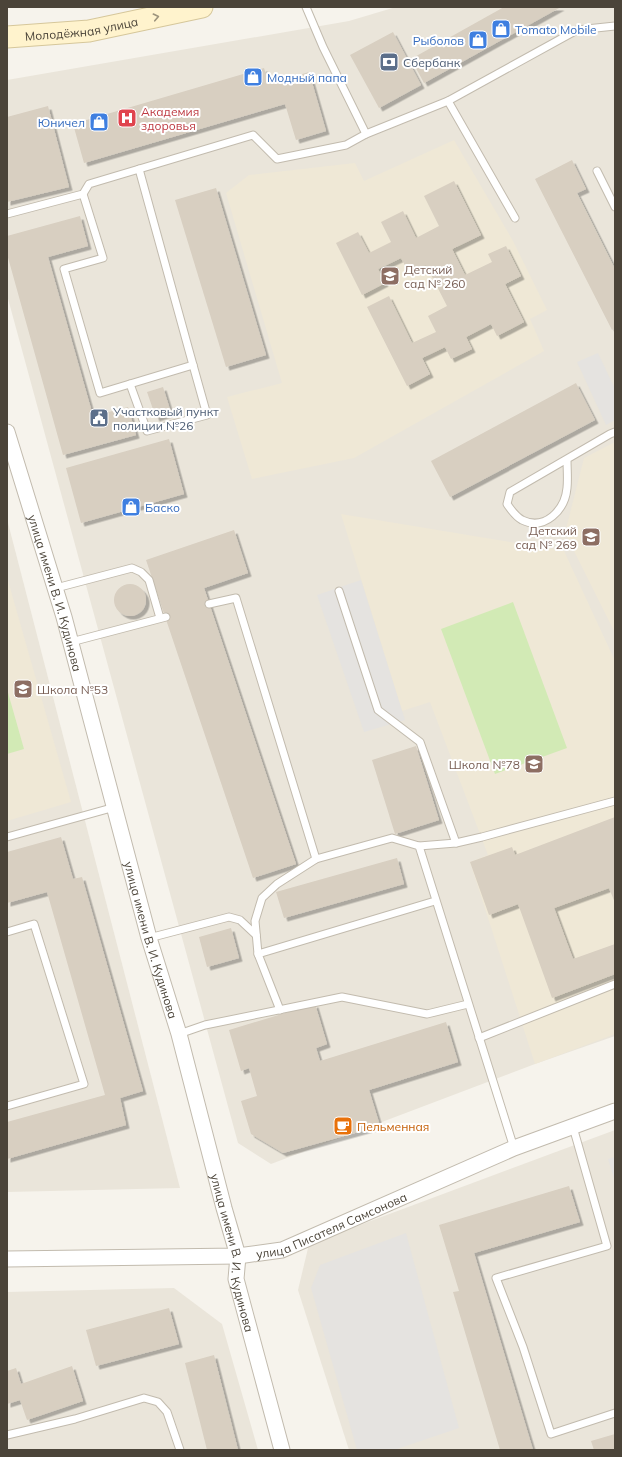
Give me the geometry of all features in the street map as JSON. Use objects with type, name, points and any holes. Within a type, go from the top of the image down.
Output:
[{"type":"main road","name":"Молодёжная улица","points":[[7,38],[89,31],[202,7]]},
{"type":"street","name":"улица имени В. И. Кудинова","points":[[7,432],[56,588],[149,938],[179,1034],[224,1208],[238,1256],[236,1279],[282,1450]]},
{"type":"street","name":"улица Писателя Самсонова","points":[[7,1259],[238,1256],[282,1250],[514,1148],[615,1111]]},
{"type":"lane","points":[[306,7],[323,47],[366,134]]},
{"type":"lane","points":[[7,214],[83,194],[89,184],[253,135],[277,159],[346,144],[366,134],[448,101],[577,30],[615,26]]},
{"type":"lane","points":[[448,101],[515,218]]},
{"type":"lane","points":[[130,384],[147,430],[207,414],[139,169]]},
{"type":"lane","points":[[597,171],[615,207]]},
{"type":"lane","points":[[83,194],[103,258],[64,270],[100,394],[193,365]]},
{"type":"lane","points":[[566,460],[567,489],[562,505],[554,516],[548,520],[535,523],[523,520],[517,516],[507,504],[510,492],[566,460],[615,432]]},
{"type":"lane","points":[[56,588],[132,568],[141,572],[149,580],[163,617],[71,642]]},
{"type":"lane","points":[[339,591],[378,710],[420,742],[456,843]]},
{"type":"lane","points":[[209,604],[236,598],[316,859]]},
{"type":"lane","points":[[280,1010],[258,954],[255,921],[262,898],[277,884],[316,859],[392,838],[419,846],[456,843],[615,800]]},
{"type":"lane","points":[[7,837],[115,807]]},
{"type":"lane","points":[[419,846],[435,901],[514,1148]]},
{"type":"lane","points":[[258,954],[435,901]]},
{"type":"lane","points":[[149,938],[229,917],[240,920],[256,935]]},
{"type":"lane","points":[[7,932],[34,924],[84,1084],[7,1106]]},
{"type":"lane","points":[[479,1038],[615,984]]},
{"type":"lane","points":[[179,1034],[205,1025],[342,997],[427,1014],[468,1004]]},
{"type":"lane","points":[[573,1127],[607,1246],[496,1278],[523,1347],[551,1434],[615,1413]]},
{"type":"lane","points":[[7,1435],[75,1419],[144,1398],[158,1402],[167,1412],[180,1450]]},
{"type":"shaded area","points":[[396,7],[615,7],[615,1036],[535,1064],[271,1164],[238,1143],[7,295],[7,80],[349,21]]},
{"type":"shaded area","name":"Детский сад № 260","points":[[454,140],[513,241],[547,310],[530,319],[544,351],[354,458],[252,479],[227,397],[282,383],[226,193],[249,175],[355,163],[364,181]]},
{"type":"shaded area","points":[[598,353],[615,389],[615,420],[606,425],[577,362]]},
{"type":"shaded area","name":"Детский сад № 269","points":[[615,442],[615,633],[565,533],[584,458]]},
{"type":"shaded area","name":"Школа №78","points":[[341,514],[564,551],[615,661],[615,1034],[535,1064],[470,862],[488,855],[430,702],[402,711]]},
{"type":"shaded area","points":[[7,519],[180,1188],[7,1192]]},
{"type":"shaded area","name":"Школа №53","points":[[7,577],[71,802],[7,821]]},
{"type":"shaded area","points":[[361,580],[405,720],[364,732],[317,595]]},
{"type":"shaded area","points":[[615,1130],[615,1450],[349,1450],[298,1290],[309,1244]]},
{"type":"shaded area","points":[[615,1157],[615,1182],[608,1159]]},
{"type":"shaded area","points":[[406,1233],[459,1428],[394,1450],[357,1450],[311,1288],[320,1265]]},
{"type":"shaded area","points":[[174,1288],[222,1324],[258,1450],[7,1450],[7,1292]]},
{"type":"green space","points":[[513,602],[567,748],[495,774],[441,629]]},
{"type":"green space","points":[[7,689],[24,749],[7,754]]},
{"type":"building","points":[[504,7],[561,7],[424,83],[411,59]]},
{"type":"building","points":[[393,32],[421,85],[379,108],[350,55]]},
{"type":"building","points":[[264,68],[269,84],[309,72],[326,131],[296,140],[285,104],[84,163],[73,124]]},
{"type":"building","points":[[48,106],[69,187],[7,202],[7,117]]},
{"type":"building","points":[[572,160],[586,189],[577,193],[615,269],[615,328],[612,330],[535,179]]},
{"type":"building","points":[[454,181],[481,235],[452,249],[465,275],[492,262],[488,254],[506,246],[521,276],[505,284],[524,322],[497,336],[491,324],[466,337],[472,349],[451,359],[445,347],[422,358],[430,374],[407,386],[367,307],[389,296],[412,343],[436,332],[428,316],[447,306],[426,265],[409,273],[401,258],[378,269],[385,283],[362,295],[336,243],[358,232],[369,253],[391,242],[381,222],[403,211],[416,238],[439,226],[424,196]]},
{"type":"building","points":[[216,188],[266,355],[226,367],[175,200]]},
{"type":"building","points":[[80,216],[88,246],[48,257],[93,416],[128,407],[136,435],[63,455],[7,254],[7,236]]},
{"type":"building","points":[[576,383],[595,420],[450,497],[431,461]]},
{"type":"building","points":[[163,387],[171,413],[156,418],[147,392]]},
{"type":"building","points":[[169,439],[184,494],[81,523],[66,468]]},
{"type":"building","points":[[234,530],[248,573],[204,588],[296,864],[253,878],[146,560]]},
{"type":"building","points":[[127,584],[133,584],[142,588],[146,600],[142,612],[133,616],[127,616],[118,612],[114,603],[114,597],[118,588]]},
{"type":"building","points":[[416,746],[439,820],[395,834],[372,760]]},
{"type":"building","points":[[615,817],[615,903],[609,888],[554,908],[573,959],[615,944],[615,974],[552,998],[518,904],[489,915],[470,862],[512,847],[515,855]]},
{"type":"building","points":[[61,837],[73,879],[82,877],[143,1091],[120,1098],[126,1125],[7,1159],[7,1122],[105,1095],[47,892],[7,903],[7,852]]},
{"type":"building","points":[[397,858],[404,884],[284,918],[276,892]]},
{"type":"building","points":[[231,928],[239,958],[207,967],[199,937]]},
{"type":"building","points":[[315,1004],[327,1044],[316,1048],[320,1061],[446,1022],[458,1062],[369,1090],[380,1126],[283,1153],[251,1134],[241,1101],[257,1096],[249,1068],[241,1071],[229,1030]]},
{"type":"building","points":[[569,1186],[580,1222],[474,1253],[533,1450],[500,1450],[453,1292],[459,1291],[439,1225]]},
{"type":"building","points":[[169,1308],[179,1344],[96,1366],[86,1330]]},
{"type":"building","points":[[214,1355],[238,1450],[207,1450],[185,1363]]},
{"type":"building","points":[[72,1366],[83,1401],[27,1420],[20,1400],[7,1404],[7,1371],[16,1368],[21,1384]]},
{"type":"building","points":[[615,1434],[615,1450],[594,1450],[591,1441]]},
{"type":"place","name":"Tomato Mobile","points":[[501,29]]},
{"type":"place","name":"Рыболов","points":[[478,40]]},
{"type":"place","name":"Сбербанк","points":[[389,62]]},
{"type":"place","name":"Модный папа","points":[[253,77]]},
{"type":"place","name":"Академия здоровья","points":[[127,118]]},
{"type":"place","name":"Юничел","points":[[99,122]]},
{"type":"place","name":"Детский сад № 260","points":[[390,276]]},
{"type":"place","name":"Участковый пункт полиции №26","points":[[99,418]]},
{"type":"place","name":"Баско","points":[[131,507]]},
{"type":"place","name":"Детский сад № 269","points":[[591,537]]},
{"type":"place","name":"Школа №53","points":[[23,689]]},
{"type":"place","name":"Школа №78","points":[[534,764]]},
{"type":"place","name":"Пельменная","points":[[343,1126]]}]
